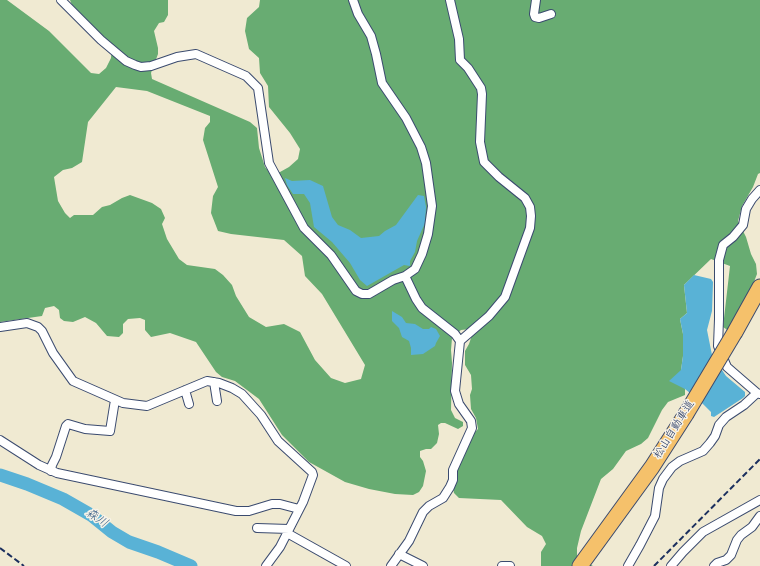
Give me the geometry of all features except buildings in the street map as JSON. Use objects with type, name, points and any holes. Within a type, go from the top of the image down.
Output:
[{"type":"highway","name":"松山自動車道","points":[[582,562],[652,467],[686,414],[760,287]]},
{"type":"street","points":[[61,0],[101,40],[126,61],[135,65],[141,67],[151,66],[177,56],[196,54],[246,76],[258,88],[269,163],[304,228],[330,255],[356,291],[362,294],[369,294],[393,280],[405,276],[415,269],[422,254],[428,234],[432,206],[426,164],[421,147],[406,118],[388,95],[382,83],[371,36],[358,14],[353,0]]},
{"type":"street","points":[[450,0],[459,39],[460,60],[481,88],[480,142],[484,162],[499,177],[525,198],[530,207],[531,216],[530,228],[505,297],[489,316],[460,341]]},
{"type":"street","points":[[536,0],[534,14],[536,18],[551,14]]},
{"type":"street","points":[[628,566],[655,516],[663,479],[680,461],[704,451],[715,436],[719,425],[726,417],[758,394],[727,367],[718,346],[718,287],[719,260],[723,245],[743,225],[746,210],[752,199],[760,190]]},
{"type":"street","points":[[391,566],[409,541],[423,512],[429,506],[443,498],[450,487],[453,480],[453,470],[472,428],[471,421],[460,404],[455,391],[460,341],[455,334],[422,308],[405,276]]},
{"type":"street","points":[[0,327],[18,323],[26,323],[38,327],[42,331],[53,353],[73,381],[115,400],[136,406],[147,406],[207,381],[219,382],[242,394],[260,415],[278,441],[312,472],[313,475],[299,509],[280,547],[266,566]]},
{"type":"street","points":[[214,382],[217,401]]},
{"type":"street","points":[[186,390],[189,404]]},
{"type":"street","points":[[51,471],[66,426],[68,424],[85,429],[110,431],[115,400]]},
{"type":"street","points":[[0,440],[51,471],[236,511],[249,511],[272,504],[280,504],[299,509]]},
{"type":"street","points":[[671,566],[703,532],[760,500]]},
{"type":"street","points":[[714,566],[717,563],[728,563],[737,540],[760,516]]},
{"type":"street","points":[[257,528],[288,531],[346,566]]},
{"type":"street","points":[[399,554],[424,566]]},
{"type":"street","points":[[502,566],[510,566]]},
{"type":"green space","points":[[0,0],[7,0],[49,31],[91,73],[99,74],[106,68],[111,58],[112,45],[72,5],[70,0],[168,0],[168,15],[164,22],[159,23],[154,31],[158,54],[151,73],[152,79],[250,122],[257,128],[259,148],[265,167],[271,174],[280,172],[289,167],[298,159],[300,149],[290,133],[269,107],[268,86],[260,73],[259,58],[249,49],[245,31],[247,18],[259,7],[260,0],[760,0],[760,173],[758,174],[753,187],[742,206],[738,221],[746,237],[751,254],[756,264],[757,274],[750,292],[729,331],[723,327],[730,266],[711,259],[684,285],[687,313],[680,319],[683,334],[683,356],[681,370],[685,395],[668,402],[662,410],[648,438],[641,444],[626,451],[613,469],[601,479],[581,531],[577,548],[577,557],[593,566],[541,566],[541,552],[546,544],[542,536],[527,527],[501,500],[459,498],[454,493],[453,488],[457,470],[473,434],[478,429],[476,418],[471,409],[471,375],[465,365],[465,351],[473,332],[470,329],[461,330],[452,338],[451,350],[451,410],[455,418],[463,422],[463,426],[458,429],[445,423],[438,425],[439,434],[437,443],[431,449],[420,451],[420,457],[426,471],[423,486],[419,492],[413,495],[395,494],[369,489],[345,482],[309,462],[282,435],[259,399],[235,381],[222,377],[216,372],[196,342],[170,333],[151,337],[145,330],[145,320],[140,318],[128,319],[123,324],[123,333],[119,337],[107,336],[96,323],[85,317],[73,322],[64,321],[60,318],[59,310],[54,306],[45,308],[42,316],[0,322]],"holes":[[[116,87],[147,91],[210,116],[210,122],[205,128],[203,140],[218,187],[213,196],[211,213],[218,231],[231,234],[284,240],[302,256],[305,276],[322,294],[365,365],[361,379],[345,383],[331,378],[315,360],[300,332],[284,324],[266,327],[249,317],[236,296],[232,285],[223,275],[215,269],[187,265],[179,259],[167,239],[162,224],[165,218],[161,209],[152,203],[130,195],[110,205],[102,207],[93,215],[74,215],[70,218],[65,213],[58,201],[54,177],[63,170],[72,168],[82,162],[88,122]]]},
{"type":"water","points":[[285,178],[292,181],[310,180],[323,186],[332,217],[338,225],[350,230],[361,238],[379,236],[396,225],[418,195],[424,196],[426,207],[425,223],[417,241],[415,252],[410,261],[410,266],[404,265],[367,286],[360,280],[350,263],[332,242],[314,227],[310,203],[304,194],[293,194],[287,185]]},
{"type":"water","points":[[694,275],[711,279],[713,282],[712,311],[707,330],[712,355],[726,376],[745,392],[745,396],[743,398],[714,417],[711,416],[711,412],[701,402],[685,389],[669,381],[681,370],[683,356],[683,334],[680,319],[687,313],[684,285]]},
{"type":"water","points":[[392,311],[402,317],[406,323],[415,324],[423,329],[429,329],[431,327],[436,329],[440,336],[435,346],[423,354],[411,355],[409,341],[402,337],[399,328],[392,321]]},
{"type":"waterway","name":"森川","points":[[0,475],[27,484],[63,499],[91,515],[112,532],[129,542],[191,566]]},
{"type":"railway","points":[[654,566],[760,459]]},
{"type":"railway","points":[[0,548],[24,566]]}]
